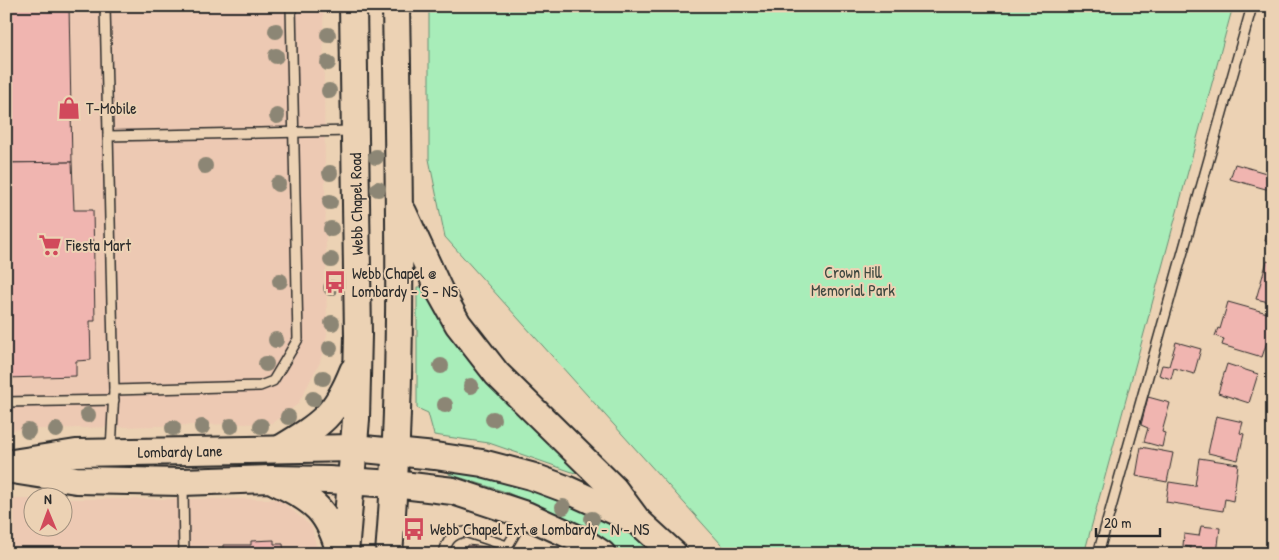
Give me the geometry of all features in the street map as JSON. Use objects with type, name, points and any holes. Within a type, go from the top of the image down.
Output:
[{"type":"main road","name":"Webb Chapel Road","points":[[345,554],[356,418],[358,335],[353,6]]},
{"type":"main road","points":[[390,554],[399,384],[396,6]]},
{"type":"main road","points":[[399,204],[439,290],[458,324],[496,374],[614,490],[639,522],[674,554]]},
{"type":"main road","points":[[280,449],[308,434],[330,415],[344,394],[354,369],[358,335]]},
{"type":"main road","points":[[354,448],[396,451],[482,463],[531,476],[566,489],[639,522]]},
{"type":"main road","name":"Lombardy Lane","points":[[6,464],[76,453],[354,448]]},
{"type":"main road","points":[[110,452],[111,481]]},
{"type":"main road","name":"Lombardy Lane","points":[[6,469],[76,480],[182,482],[351,481]]},
{"type":"main road","points":[[271,480],[301,494],[318,507],[328,520],[340,554]]},
{"type":"main road","points":[[351,481],[453,490],[526,515],[581,540],[602,554]]},
{"type":"lane","points":[[105,6],[114,395],[110,452]]},
{"type":"lane","points":[[6,402],[260,386],[273,381],[298,339],[291,6]]},
{"type":"lane","points":[[1098,554],[1252,6]]},
{"type":"lane","points":[[108,136],[355,131]]},
{"type":"lane","points":[[182,482],[184,554]]},
{"type":"lane","points":[[444,554],[448,540],[459,533],[465,532],[505,550],[526,515]]},
{"type":"shaded area","points":[[6,6],[323,6],[327,335],[320,362],[298,404],[272,423],[6,430]]},
{"type":"shaded area","points":[[6,499],[22,499],[22,538],[72,538],[72,499],[279,499],[312,527],[318,554],[6,554]]},
{"type":"green space","name":"Crown Hill Memorial Park","points":[[429,6],[1233,6],[1084,554],[730,554],[445,237],[429,159]]},
{"type":"green space","points":[[417,287],[427,287],[458,345],[577,468],[575,473],[489,443],[434,435],[428,413],[417,408]]},
{"type":"green space","points":[[449,471],[482,475],[597,511],[657,554],[625,554],[572,521],[506,492],[449,474]]},
{"type":"building","points":[[6,6],[69,6],[72,162],[6,163]]},
{"type":"building","name":"Fiesta Mart","points":[[72,162],[74,210],[93,210],[95,321],[90,321],[91,360],[76,361],[76,376],[6,378],[6,163]]},
{"type":"building","points":[[1235,164],[1273,175],[1273,191],[1230,179]]},
{"type":"building","points":[[1273,211],[1273,243],[1265,241]]},
{"type":"building","points":[[1267,261],[1273,263],[1273,303],[1256,299]]},
{"type":"building","points":[[1228,302],[1271,314],[1267,326],[1273,328],[1273,336],[1271,343],[1267,342],[1262,357],[1222,345],[1224,339],[1215,336],[1218,328],[1220,329]]},
{"type":"building","points":[[1176,342],[1201,349],[1194,374],[1174,368],[1171,379],[1159,375],[1162,365],[1169,366]]},
{"type":"building","points":[[1227,364],[1258,374],[1249,403],[1218,393]]},
{"type":"building","points":[[1148,397],[1170,403],[1162,432],[1165,433],[1162,447],[1144,442],[1148,428],[1141,425]]},
{"type":"building","points":[[1216,416],[1243,422],[1240,433],[1244,434],[1238,460],[1208,453]]},
{"type":"building","points":[[1141,447],[1173,453],[1167,482],[1136,476]]},
{"type":"building","points":[[1199,458],[1238,464],[1233,501],[1225,499],[1223,511],[1166,502],[1169,482],[1195,486]]},
{"type":"building","points":[[1201,526],[1220,528],[1217,554],[1190,554],[1191,547],[1183,546],[1184,534],[1199,536]]},
{"type":"building","points":[[274,540],[274,544],[283,544],[284,554],[223,554],[223,545],[251,545],[251,541]]},
{"type":"building","points":[[467,545],[488,547],[488,554],[466,554]]},
{"type":"building","points":[[961,550],[987,550],[987,554],[960,554]]},
{"type":"place","name":"T-Mobile","points":[[69,108]]},
{"type":"place","name":"Fiesta Mart","points":[[50,245]]},
{"type":"place","name":"Webb Chapel @ Lombardy - S - NS","points":[[335,282]]},
{"type":"place","name":"Webb Chapel Ext @ Lombardy - N - NS","points":[[414,529]]}]
